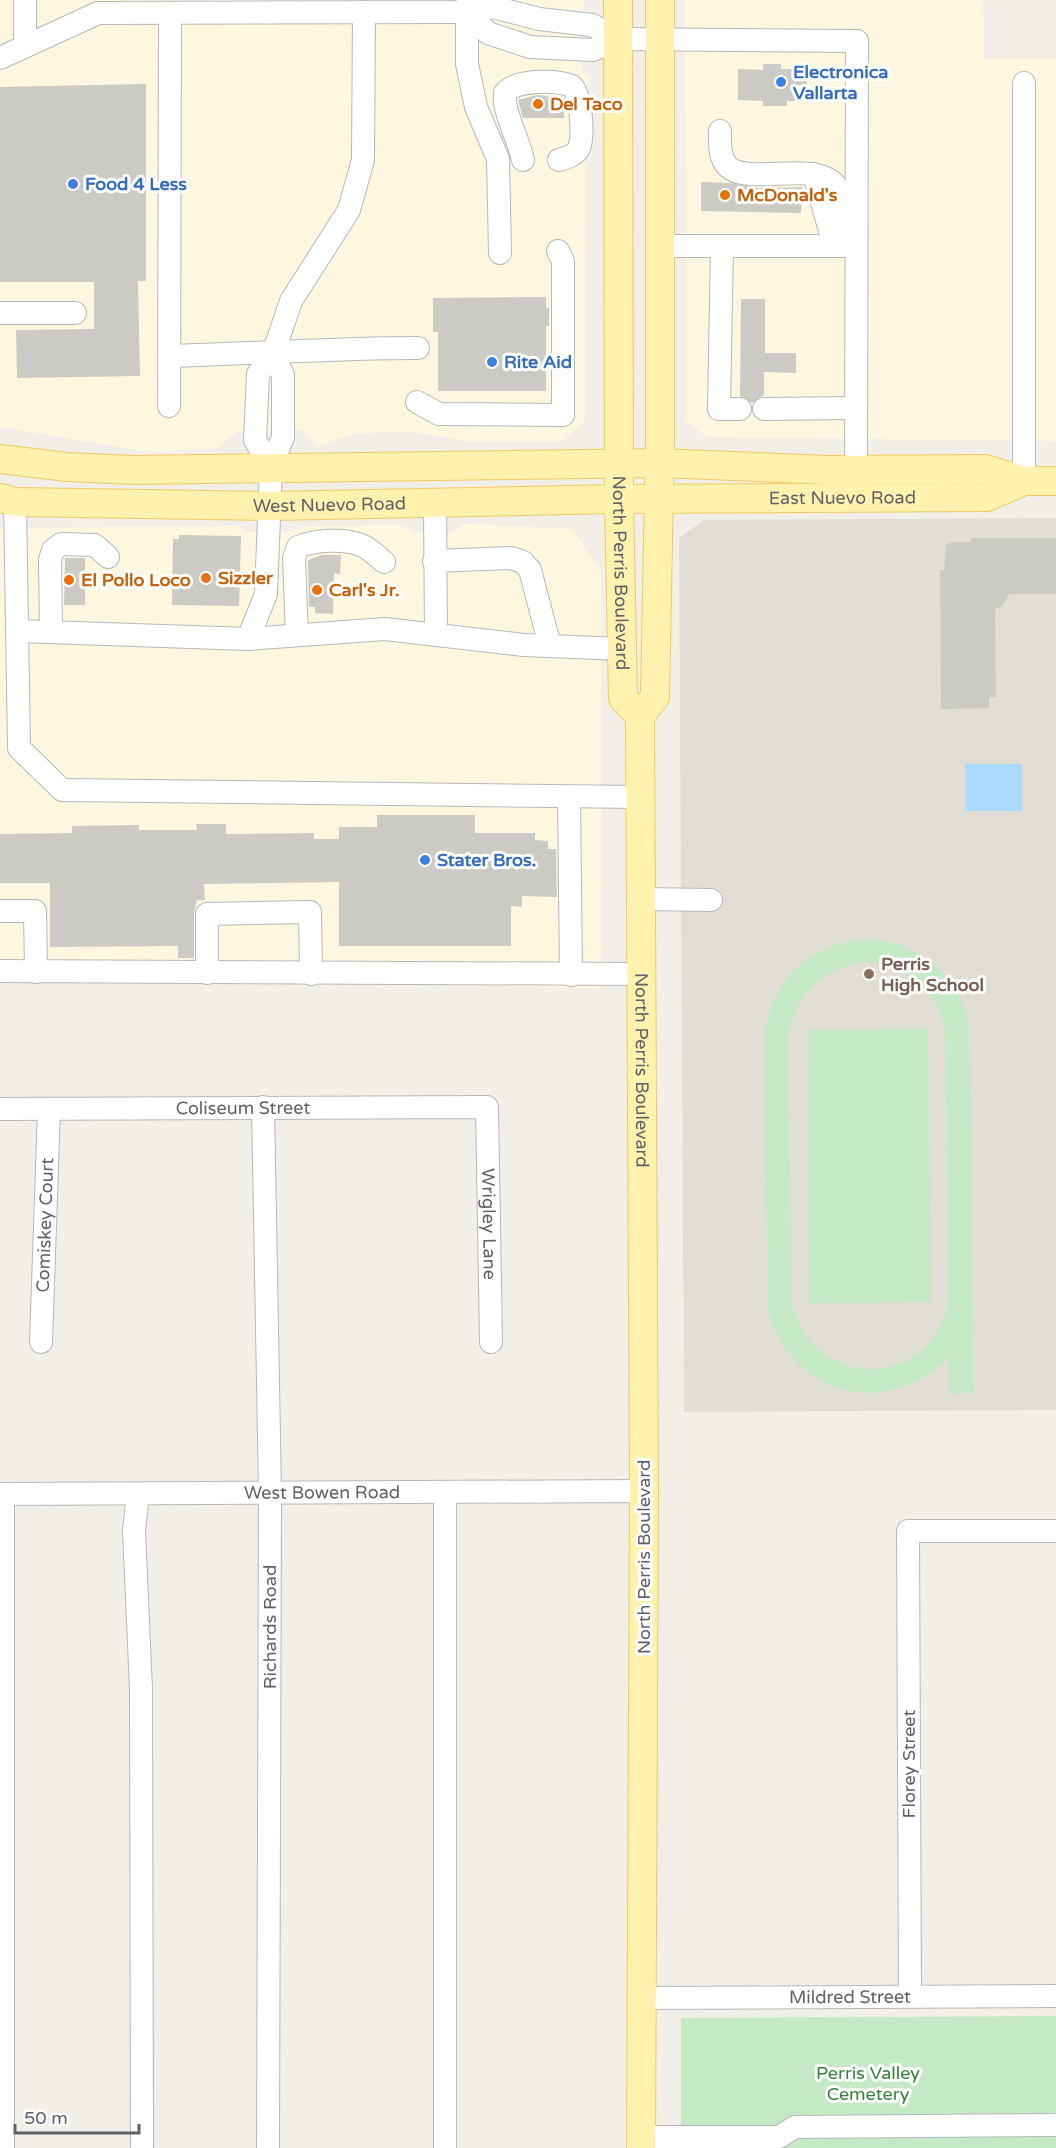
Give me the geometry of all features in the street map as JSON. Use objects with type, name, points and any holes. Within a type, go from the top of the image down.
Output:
[{"type":"main road","name":"North Perris Boulevard","points":[[618,0],[619,499],[623,699],[640,716]]},
{"type":"main road","name":"North Perris Boulevard","points":[[641,2142],[645,1491],[640,716],[655,697],[660,464],[660,0]]},
{"type":"main road","name":"West Nuevo Road","points":[[0,459],[67,467],[132,470],[619,464]]},
{"type":"main road","name":"East Nuevo Road","points":[[619,464],[856,470],[986,469],[1024,481],[1056,481]]},
{"type":"main road","points":[[8,500],[31,481],[90,486],[117,482],[132,470]]},
{"type":"main road","name":"East Nuevo Road","points":[[658,499],[987,497],[1024,481]]},
{"type":"main road","name":"West Nuevo Road","points":[[8,500],[270,506],[658,499]]},
{"type":"street","points":[[25,0],[26,46]]},
{"type":"street","points":[[0,58],[98,13],[364,12],[467,6],[493,7],[538,19],[592,25],[618,39],[857,41],[856,470]]},
{"type":"street","points":[[467,6],[467,64],[476,107],[498,159],[500,253]]},
{"type":"street","points":[[248,639],[266,594],[271,467],[284,437],[284,375],[273,354],[291,301],[350,210],[363,160],[364,12]]},
{"type":"street","points":[[169,406],[170,13]]},
{"type":"street","points":[[523,160],[518,137],[504,106],[505,93],[515,84],[561,83],[572,86],[580,99],[580,144],[574,154],[559,160]]},
{"type":"street","points":[[1024,83],[1024,481]]},
{"type":"street","points":[[720,131],[721,151],[725,164],[737,172],[814,174],[834,246]]},
{"type":"street","points":[[660,246],[858,246]]},
{"type":"street","points":[[723,246],[719,409],[740,409]]},
{"type":"street","points":[[417,402],[439,414],[563,415],[563,261],[558,251]]},
{"type":"street","points":[[0,313],[75,314]]},
{"type":"street","points":[[169,356],[273,354],[331,348],[418,348]]},
{"type":"street","points":[[764,409],[856,408]]},
{"type":"street","points":[[8,500],[19,631],[20,748],[62,790],[640,797]]},
{"type":"street","points":[[435,502],[436,635]]},
{"type":"street","points":[[297,635],[294,558],[298,548],[310,542],[348,542],[363,545],[384,562]]},
{"type":"street","points":[[51,632],[50,560],[53,550],[61,544],[95,545],[108,557]]},
{"type":"street","points":[[434,561],[511,558],[523,562],[530,570],[550,646]]},
{"type":"street","points":[[19,631],[248,639],[385,630],[550,646],[622,649]]},
{"type":"street","points":[[569,797],[571,975]]},
{"type":"street","points":[[642,899],[711,900]]},
{"type":"street","points":[[0,911],[35,911],[36,972]]},
{"type":"street","points":[[207,973],[207,914],[310,912],[311,974]]},
{"type":"street","points":[[0,971],[642,974]]},
{"type":"street","name":"Richards Road","points":[[263,1107],[270,1493],[268,2148]]},
{"type":"street","name":"Coliseum Street","points":[[0,1109],[487,1107]]},
{"type":"street","name":"Wrigley Lane","points":[[487,1107],[491,1342]]},
{"type":"street","name":"Comiskey Court","points":[[41,1342],[49,1109]]},
{"type":"street","name":"West Bowen Road","points":[[1,1494],[645,1491]]},
{"type":"street","points":[[445,2148],[446,1493]]},
{"type":"street","points":[[1,1494],[3,2148]]},
{"type":"street","points":[[138,1494],[134,1531],[141,1689],[142,2148]]},
{"type":"street","name":"Florey Street","points":[[910,1996],[908,1531],[1056,1531]]},
{"type":"street","name":"Mildred Street","points":[[643,1998],[1056,1996]]},
{"type":"street","points":[[641,2142],[779,2142],[795,2127],[1056,2125]]},
{"type":"shaded area","points":[[0,0],[586,0],[583,3],[582,70],[589,79],[586,125],[585,420],[563,441],[466,441],[407,431],[352,434],[319,446],[303,430],[238,431],[218,448],[148,452],[0,427]]},
{"type":"shaded area","points":[[685,0],[983,0],[984,59],[1056,59],[1056,441],[706,437],[686,419]]},
{"type":"shaded area","name":"Perris High School","points":[[1056,518],[1056,1410],[684,1412],[679,538],[704,520]]},
{"type":"shaded area","points":[[464,524],[573,529],[601,573],[601,988],[0,977],[0,528],[238,526],[248,532],[292,531],[305,526],[404,525],[414,533],[451,533]]},
{"type":"green space","points":[[867,939],[886,941],[919,954],[945,975],[963,1006],[969,1024],[974,1393],[950,1394],[949,1357],[924,1377],[897,1389],[870,1393],[843,1390],[818,1379],[797,1362],[780,1339],[768,1309],[764,1042],[767,1021],[783,985],[795,970],[827,948]],"holes":[[[867,962],[895,968],[917,982],[934,1002],[945,1028],[949,1291],[942,1323],[925,1347],[903,1362],[877,1369],[851,1367],[826,1355],[805,1334],[792,1304],[788,1042],[796,1011],[803,998],[823,977],[851,965]]]},
{"type":"green space","points":[[928,1029],[931,1302],[809,1303],[807,1030]]},
{"type":"green space","name":"Perris Valley Cemetery","points":[[1056,2016],[1056,2148],[681,2148],[681,2018]]},
{"type":"water","points":[[965,764],[1022,764],[1022,811],[965,811]]},
{"type":"building","points":[[763,64],[781,64],[781,69],[807,69],[807,85],[796,85],[796,101],[787,101],[787,106],[763,106],[763,101],[738,100],[738,69],[763,70]]},
{"type":"building","name":"Food 4 Less","points":[[146,84],[146,281],[138,281],[140,376],[17,378],[16,330],[94,329],[94,282],[0,282],[0,87]]},
{"type":"building","name":"Del Taco","points":[[537,95],[563,98],[564,118],[523,118],[518,100]]},
{"type":"building","points":[[701,182],[730,183],[758,188],[802,187],[801,213],[701,211]]},
{"type":"building","name":"Rite Aid","points":[[546,297],[546,308],[549,308],[549,326],[546,326],[546,391],[438,391],[438,332],[433,332],[433,298]]},
{"type":"building","points":[[741,299],[765,299],[765,353],[796,353],[796,373],[764,372],[764,395],[752,403],[740,396]]},
{"type":"building","name":"Sizzler","points":[[179,535],[241,536],[239,606],[172,605],[173,539],[179,539]]},
{"type":"building","points":[[971,538],[1056,538],[1056,594],[1009,594],[1002,606],[995,609],[996,697],[989,697],[989,708],[941,709],[940,570],[944,570],[946,545],[952,542],[971,542]]},
{"type":"building","name":"Carl's Jr.","points":[[322,555],[341,555],[340,574],[334,573],[333,614],[315,613],[315,607],[309,607],[308,560]]},
{"type":"building","name":"El Pollo Loco","points":[[65,558],[85,558],[85,605],[64,605]]},
{"type":"building","points":[[377,815],[475,815],[475,833],[535,833],[535,840],[548,841],[548,849],[556,849],[557,897],[522,896],[522,907],[511,906],[511,946],[339,946],[339,882],[204,884],[205,900],[197,900],[194,913],[194,958],[178,958],[178,946],[50,947],[50,883],[0,883],[0,834],[72,833],[72,826],[139,825],[139,830],[197,830],[196,824],[226,824],[226,834],[314,833],[314,839],[339,839],[339,827],[377,827]]},
{"type":"place","name":"Electronica Vallarta","points":[[781,82]]},
{"type":"place","name":"Del Taco","points":[[538,104]]},
{"type":"place","name":"Food 4 Less","points":[[73,184]]},
{"type":"place","name":"McDonald's","points":[[725,195]]},
{"type":"place","name":"Rite Aid","points":[[492,362]]},
{"type":"place","name":"Sizzler","points":[[206,578]]},
{"type":"place","name":"El Pollo Loco","points":[[69,580]]},
{"type":"place","name":"Carl's Jr.","points":[[317,590]]},
{"type":"place","name":"Stater Bros.","points":[[425,860]]},
{"type":"place","name":"Perris High School","points":[[869,974]]}]
